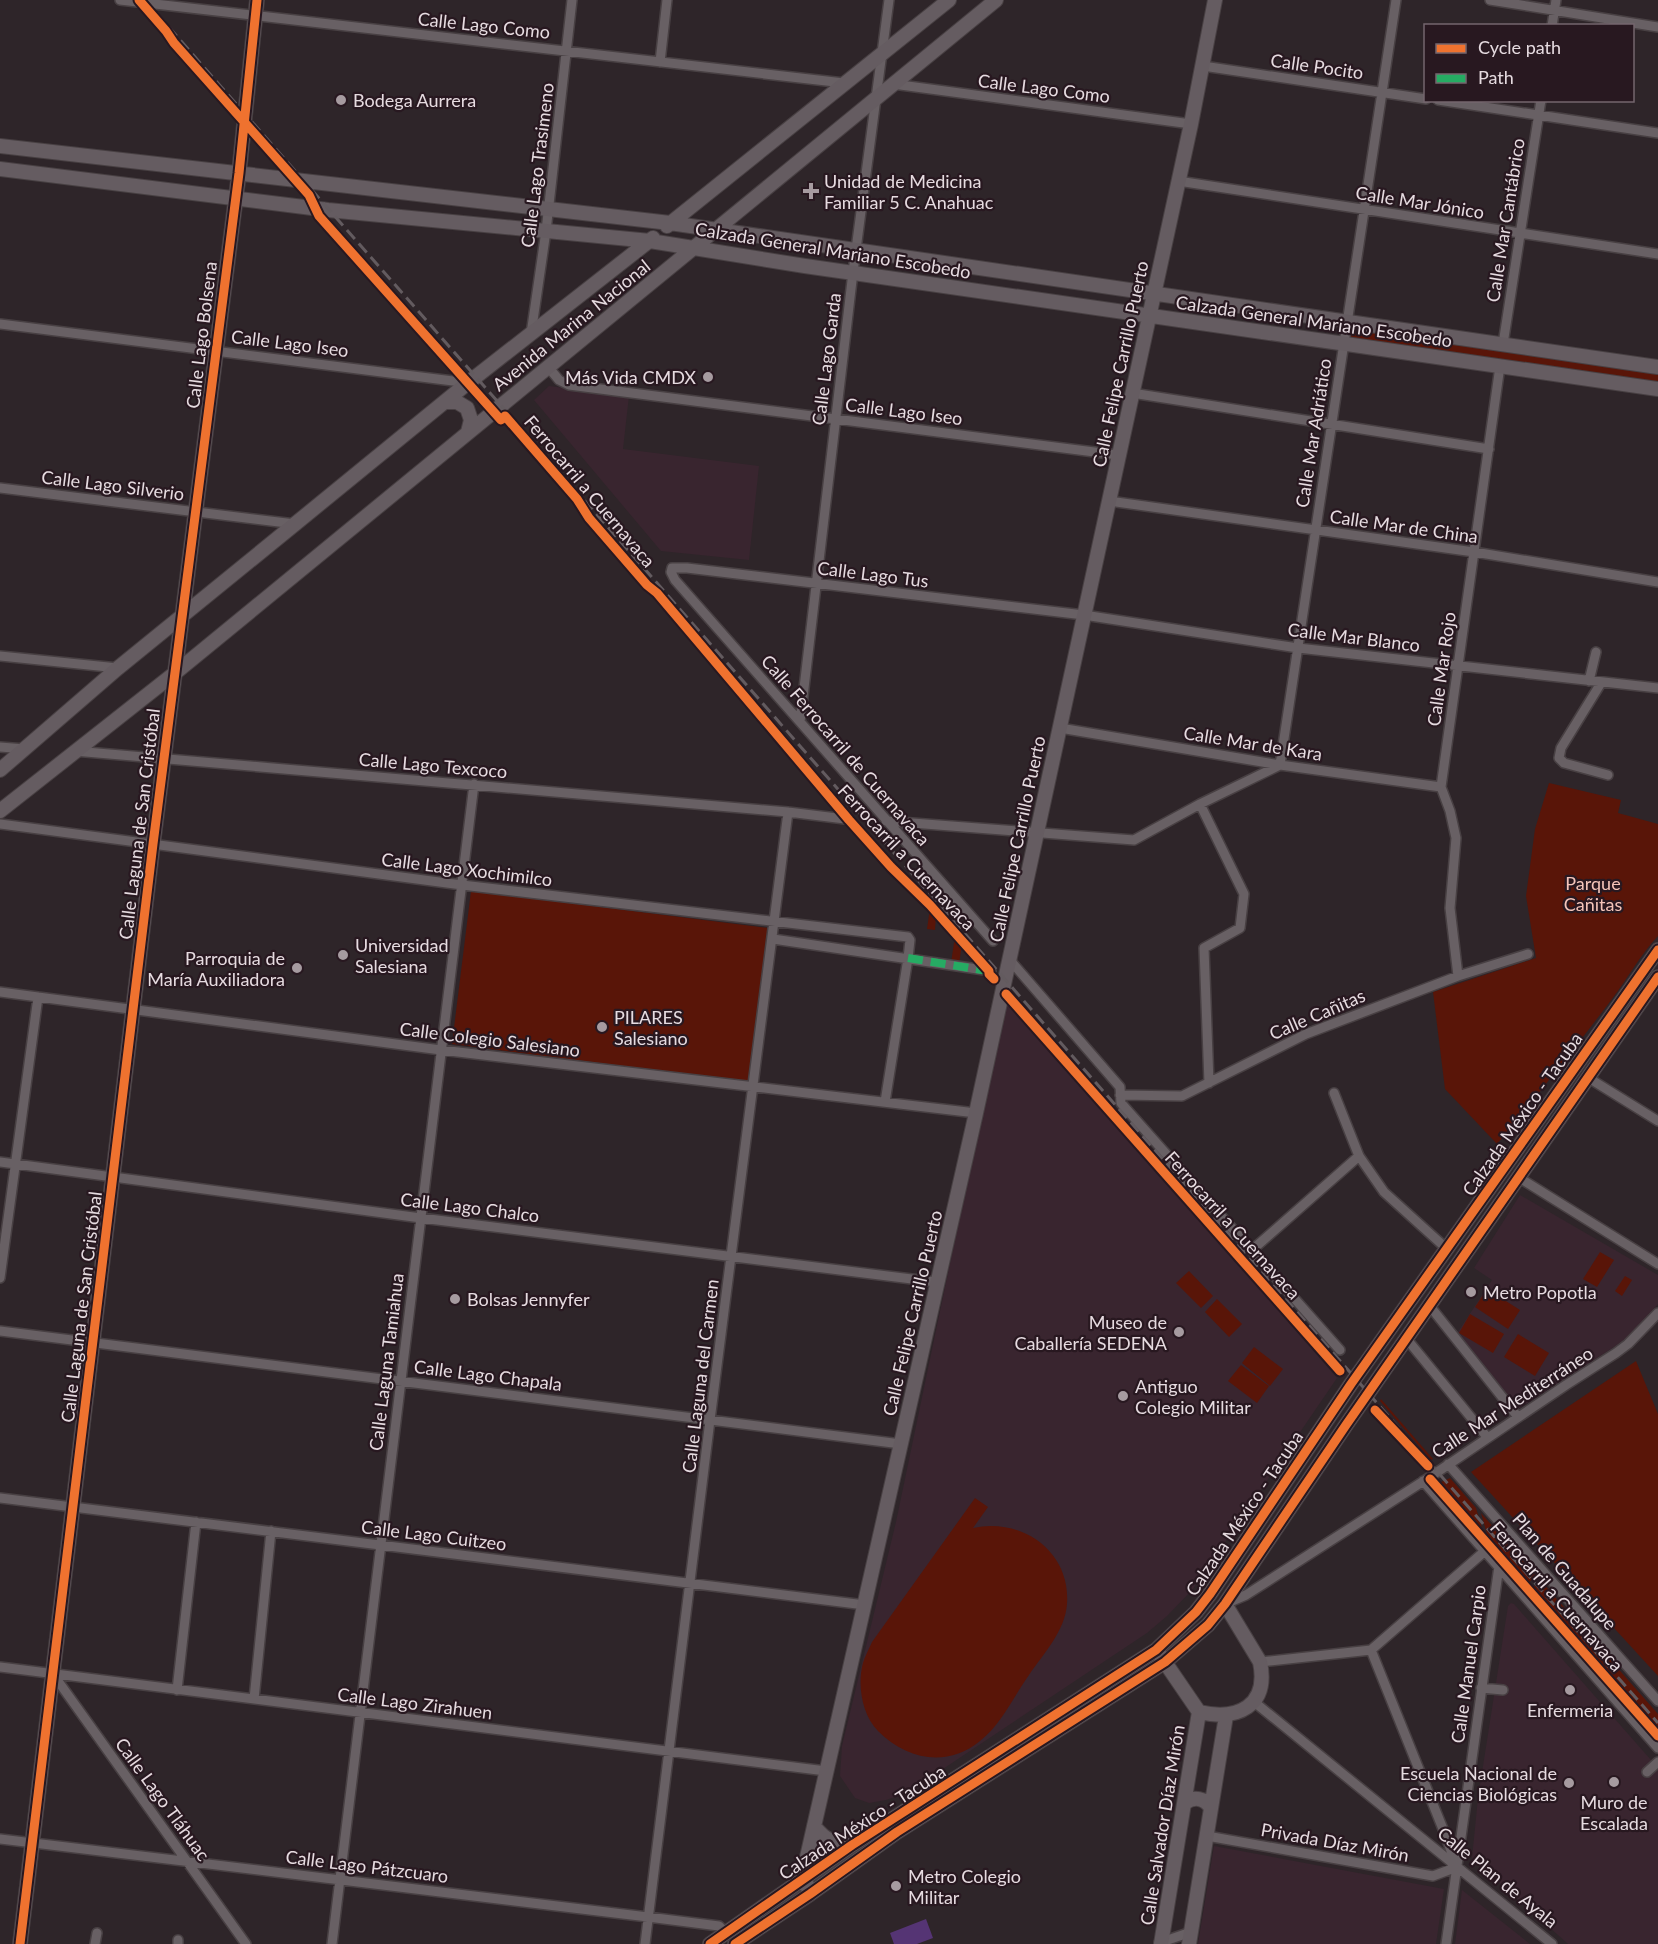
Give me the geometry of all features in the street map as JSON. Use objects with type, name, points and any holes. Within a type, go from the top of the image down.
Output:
[{"type":"main road","name":"Calle Lago Bolsena","points":[[175,673],[217,351],[257,0]]},
{"type":"main road","name":"Avenida Marina Nacional","points":[[0,770],[118,668],[466,384],[650,241],[949,0]]},
{"type":"main road","name":"Avenida Marina Nacional","points":[[0,811],[175,673],[996,0]]},
{"type":"main road","name":"Calle Felipe Carrillo Puerto","points":[[810,1894],[805,1879],[805,1866],[976,1113],[1191,124],[1215,0]]},
{"type":"main road","name":"Calzada General Mariano Escobedo","points":[[0,146],[670,223],[856,252],[1658,367]]},
{"type":"main road","name":"Calzada General Mariano Escobedo","points":[[0,170],[328,210],[650,241],[853,273],[1658,389]]},
{"type":"main road","points":[[466,384],[465,398],[468,407],[488,416]]},
{"type":"main road","points":[[445,402],[457,402],[467,408],[471,420],[468,432]]},
{"type":"main road","name":"Calle Laguna de San Cristóbal","points":[[20,1944],[175,673]]},
{"type":"main road","name":"Calzada México - Tacuba","points":[[748,1933],[805,1879],[852,1845],[1156,1650],[1196,1612],[1333,1410],[1658,950]]},
{"type":"main road","name":"Calzada México - Tacuba","points":[[710,1944],[731,1940],[748,1933],[810,1894],[897,1832],[1165,1662],[1208,1625],[1226,1604],[1389,1362],[1658,977]]},
{"type":"main road","points":[[1375,1352],[1374,1358],[1380,1364],[1389,1362]]},
{"type":"main road","points":[[1333,1410],[1338,1408],[1346,1411],[1348,1418],[1346,1425]]},
{"type":"main road","points":[[1156,1650],[1199,1712],[1226,1716],[1245,1709],[1260,1693],[1262,1682],[1260,1662],[1226,1604]]},
{"type":"main road","name":"Calle Salvador Díaz Mirón","points":[[1160,1943],[1199,1712]]},
{"type":"main road","points":[[1190,1938],[1226,1716]]},
{"type":"main road","points":[[1185,1803],[1199,1798],[1211,1808]]},
{"type":"main road","points":[[814,1826],[822,1837],[830,1842],[852,1845]]},
{"type":"street","name":"Calle Lago Como","points":[[120,0],[844,83]]},
{"type":"street","name":"Calle Lago Trasimeno","points":[[531,334],[549,210],[572,0]]},
{"type":"street","points":[[660,62],[667,0]]},
{"type":"street","name":"Calle Lago Garda","points":[[800,722],[853,273],[889,0]]},
{"type":"street","name":"Calle Mar Adriático","points":[[1280,765],[1380,92],[1396,0]]},
{"type":"street","points":[[1490,0],[1555,5],[1658,27]]},
{"type":"street","points":[[1552,24],[1555,5]]},
{"type":"street","name":"Calle Pocito","points":[[1203,66],[1424,99]]},
{"type":"street","name":"Calle Lago Como","points":[[892,84],[1191,124]]},
{"type":"street","points":[[1451,102],[1658,133]]},
{"type":"street","name":"Calle Mar Cantábrico","points":[[1503,344],[1540,102]]},
{"type":"street","name":"Calle Mar Jónico","points":[[1178,181],[1658,254]]},
{"type":"street","name":"Calle Lago Iseo","points":[[0,324],[466,384]]},
{"type":"street","name":"Calle Mar Rojo","points":[[1458,976],[1450,908],[1456,838],[1450,811],[1441,787],[1500,366]]},
{"type":"street","name":"Calle Lago Iseo","points":[[549,368],[559,380],[568,385],[1119,455]]},
{"type":"street","points":[[1132,393],[1489,449]]},
{"type":"street","name":"Calle Lago Silverio","points":[[0,488],[295,524]]},
{"type":"street","name":"Calle Mar de China","points":[[1108,501],[1474,552],[1658,582]]},
{"type":"street","name":"Calle Lago Tus","points":[[675,580],[671,572],[672,568],[678,567],[1084,615]]},
{"type":"street","name":"Calle Ferrocarril de Cuernavaca","points":[[675,580],[993,941]]},
{"type":"street","name":"Calle Mar Blanco","points":[[1084,615],[1298,648],[1658,688]]},
{"type":"street","points":[[1589,681],[1596,652]]},
{"type":"street","points":[[0,656],[118,668]]},
{"type":"street","points":[[1601,683],[1561,748],[1559,758],[1564,763],[1608,775]]},
{"type":"street","name":"Calle Mar de Kara","points":[[1060,728],[1280,765],[1441,787]]},
{"type":"street","points":[[0,747],[25,749]]},
{"type":"street","name":"Calle Lago Texcoco","points":[[74,751],[474,784],[845,819]]},
{"type":"street","points":[[886,821],[1134,840],[1200,804],[1280,765]]},
{"type":"street","name":"Calle Laguna Tamiahua","points":[[332,1944],[474,784]]},
{"type":"street","points":[[1200,804],[1244,894],[1240,928],[1204,948],[1209,1083]]},
{"type":"street","name":"Calle Laguna del Carmen","points":[[645,1944],[788,812]]},
{"type":"street","name":"Calle Lago Xochimilco","points":[[0,824],[462,885],[908,937],[910,940],[908,958]]},
{"type":"street","points":[[773,939],[991,971]]},
{"type":"street","name":"Calle Cañitas","points":[[1120,1095],[1182,1096],[1306,1034],[1458,976],[1528,954]]},
{"type":"street","points":[[885,1102],[908,958]]},
{"type":"street","points":[[1009,959],[1120,1087],[1121,1103],[1340,1350]]},
{"type":"street","name":"Calle Colegio Salesiano","points":[[0,992],[441,1050],[976,1113]]},
{"type":"street","points":[[0,1278],[38,997]]},
{"type":"street","points":[[1587,1077],[1658,1121]]},
{"type":"street","points":[[1334,1093],[1359,1156],[1384,1192],[1447,1249]]},
{"type":"street","points":[[1252,1250],[1359,1156]]},
{"type":"street","name":"Calle Lago Chalco","points":[[0,1162],[421,1218],[936,1282]]},
{"type":"street","points":[[1518,1177],[1658,1264]]},
{"type":"street","points":[[1429,1305],[1518,1417]]},
{"type":"street","name":"Calle Mar Mediterráneo","points":[[1226,1604],[1246,1595],[1616,1353],[1658,1313]]},
{"type":"street","name":"Calle Lago Chapala","points":[[0,1331],[901,1444]]},
{"type":"street","points":[[1406,1338],[1487,1437]]},
{"type":"street","name":"Plan de Guadalupe","points":[[1448,1464],[1658,1701]]},
{"type":"street","points":[[1423,1481],[1658,1748]]},
{"type":"street","name":"Calle Lago Cuitzeo","points":[[0,1498],[865,1605]]},
{"type":"street","points":[[177,1690],[196,1522]]},
{"type":"street","points":[[254,1699],[271,1531]]},
{"type":"street","points":[[1260,1662],[1371,1650],[1485,1551]]},
{"type":"street","name":"Calle Manuel Carpio","points":[[1446,1944],[1499,1566]]},
{"type":"street","points":[[1371,1650],[1457,1867]]},
{"type":"street","name":"Calle Lago Zirahuen","points":[[0,1667],[826,1771]]},
{"type":"street","name":"Calle Lago Tláhuac","points":[[53,1674],[246,1944]]},
{"type":"street","points":[[1481,1688],[1503,1690]]},
{"type":"street","name":"Calle Plan de Ayala","points":[[1253,1701],[1552,1944]]},
{"type":"street","points":[[1647,1772],[1658,1762]]},
{"type":"street","name":"Privada Díaz Mirón","points":[[1207,1836],[1433,1876],[1457,1867]]},
{"type":"street","name":"Calle Lago Pátzcuaro","points":[[0,1839],[719,1926],[731,1940]]},
{"type":"street","points":[[95,1944],[97,1933]]},
{"type":"street","points":[[1160,1943],[1190,1938]]},
{"type":"shaded area","points":[[549,386],[629,396],[623,449],[759,466],[749,560],[661,551],[534,400]]},
{"type":"shaded area","name":"Antiguo Colegio Militar","points":[[1006,995],[1337,1378],[1193,1589],[1167,1616],[1147,1633],[907,1793],[869,1803],[855,1798],[840,1776],[842,1746],[896,1522]]},
{"type":"shaded area","points":[[1520,1195],[1658,1275],[1658,1304],[1625,1340],[1515,1411],[1456,1335],[1492,1280],[1474,1268]]},
{"type":"shaded area","name":"Escuela Nacional de Ciencias Biológicas","points":[[1511,1603],[1658,1768],[1658,1944],[1568,1944],[1472,1858],[1478,1798],[1508,1606]]},
{"type":"shaded area","points":[[1214,1846],[1444,1889],[1436,1944],[1198,1944]]},
{"type":"shaded area","points":[[1462,1890],[1530,1944],[1455,1944]]},
{"type":"shaded area","points":[[926,1919],[933,1938],[917,1944],[894,1944],[890,1933]]},
{"type":"green space","points":[[1350,325],[1658,370],[1658,384],[1348,340]]},
{"type":"green space","name":"Parque Cañitas","points":[[1549,783],[1621,800],[1618,813],[1658,824],[1658,936],[1584,1036],[1497,1144],[1445,1089],[1433,992],[1536,958],[1526,896],[1535,829]]},
{"type":"green space","points":[[471,891],[769,928],[750,1082],[452,1044]]},
{"type":"green space","points":[[930,908],[936,916],[935,930],[927,929]]},
{"type":"green space","points":[[955,936],[962,944],[959,964],[951,963]]},
{"type":"green space","points":[[1600,1252],[1614,1260],[1597,1287],[1583,1279]]},
{"type":"green space","points":[[1189,1271],[1213,1296],[1201,1308],[1176,1283]]},
{"type":"green space","points":[[1625,1276],[1632,1280],[1622,1296],[1615,1291]]},
{"type":"green space","points":[[1487,1289],[1520,1310],[1508,1329],[1475,1307]]},
{"type":"green space","points":[[1217,1299],[1242,1324],[1229,1337],[1205,1312]]},
{"type":"green space","points":[[1470,1314],[1504,1334],[1493,1353],[1459,1333]]},
{"type":"green space","points":[[1518,1334],[1549,1353],[1535,1376],[1504,1357]]},
{"type":"green space","points":[[1254,1347],[1283,1369],[1270,1386],[1242,1363]]},
{"type":"green space","points":[[1636,1361],[1658,1414],[1658,1676],[1471,1472]]},
{"type":"green space","points":[[1241,1365],[1269,1386],[1257,1403],[1228,1381]]},
{"type":"green space","points":[[1381,1399],[1433,1459],[1431,1460],[1380,1401]]},
{"type":"green space","points":[[1450,1478],[1476,1508],[1484,1535],[1439,1483]]},
{"type":"green space","points":[[975,1498],[988,1507],[973,1528],[991,1526],[1025,1533],[1052,1554],[1061,1568],[1066,1585],[1067,1604],[1058,1633],[1001,1719],[988,1734],[967,1750],[954,1755],[928,1757],[902,1749],[878,1731],[868,1717],[862,1699],[861,1672],[872,1642]]},
{"type":"green space","points":[[1481,1513],[1536,1576],[1527,1584],[1489,1541]]},
{"type":"green space","points":[[1541,1581],[1658,1714],[1658,1733],[1531,1589]]},
{"type":"railway","points":[[145,0],[1658,1723]]},
{"type":"marked path","points":[[908,958],[988,971]]},
{"type":"cycle path","name":"Ferrocarril a Cuernavaca","points":[[139,0],[174,43],[309,195],[319,216],[501,420],[505,416],[577,499],[589,518],[647,585],[657,593],[849,820],[891,867],[930,905],[994,979]]},
{"type":"cycle path","points":[[20,1944],[153,844],[239,173],[257,0]]},
{"type":"cycle path","points":[[710,1944],[852,1845],[1156,1650],[1196,1612],[1351,1384],[1658,950]]},
{"type":"cycle path","points":[[735,1944],[897,1832],[1165,1662],[1208,1625],[1225,1604],[1346,1425],[1658,977]]},
{"type":"cycle path","name":"Ferrocarril a Cuernavaca","points":[[1006,994],[1340,1371]]},
{"type":"cycle path","points":[[1375,1410],[1428,1466]]},
{"type":"cycle path","name":"Ferrocarril a Cuernavaca","points":[[1430,1479],[1658,1736]]},
{"type":"place","name":"Bodega Aurrera","points":[[341,100]]},
{"type":"place","name":"Unidad de Medicina Familiar 5 C. Anahuac","points":[[811,191]]},
{"type":"place","name":"Más Vida CMDX","points":[[708,377]]},
{"type":"place","name":"Universidad Salesiana","points":[[343,955]]},
{"type":"place","name":"Parroquia de María Auxiliadora","points":[[297,968]]},
{"type":"place","name":"PILARES Salesiano","points":[[602,1027]]},
{"type":"place","name":"Metro Popotla","points":[[1471,1292]]},
{"type":"place","name":"Bolsas Jennyfer","points":[[455,1299]]},
{"type":"place","name":"Museo de Caballería SEDENA","points":[[1179,1332]]},
{"type":"place","name":"Antiguo Colegio Militar","points":[[1123,1396]]},
{"type":"place","name":"Enfermeria","points":[[1570,1690]]},
{"type":"place","name":"Muro de Escalada","points":[[1614,1782]]},
{"type":"place","name":"Escuela Nacional de Ciencias Biológicas","points":[[1569,1783]]},
{"type":"place","name":"Metro Colegio Militar","points":[[896,1886]]}]
